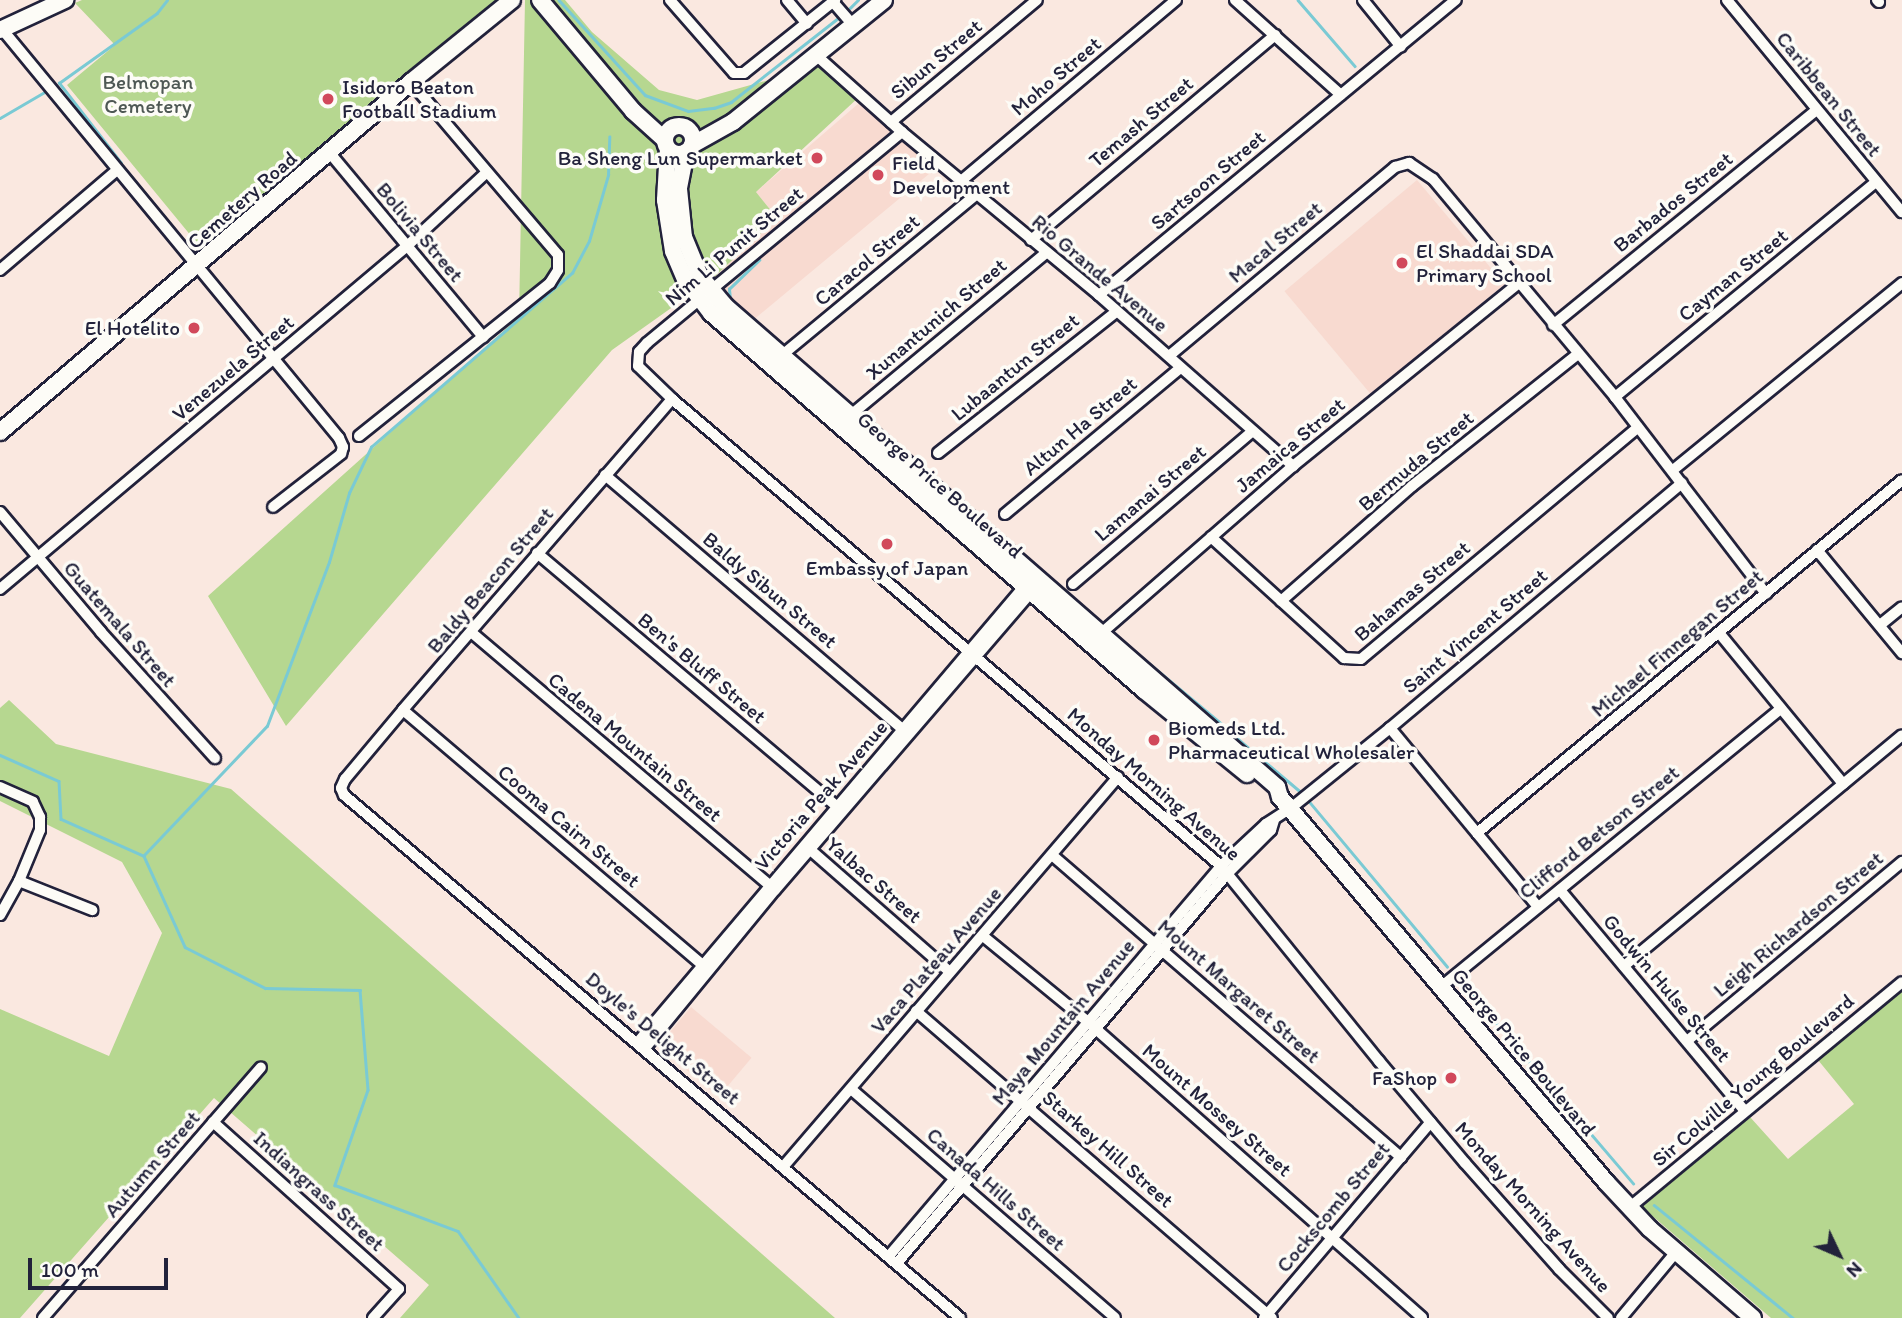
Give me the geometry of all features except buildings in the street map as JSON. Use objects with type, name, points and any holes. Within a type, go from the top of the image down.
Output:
[{"type":"main road","points":[[1,29],[65,0]]},
{"type":"main road","name":"Cemetery Road","points":[[0,432],[411,82],[512,0]]},
{"type":"main road","points":[[540,0],[625,101],[673,136],[692,136],[689,148]]},
{"type":"main road","points":[[673,136],[677,154],[726,126],[884,0]]},
{"type":"main road","points":[[673,136],[741,114]]},
{"type":"main road","name":"George Price Boulevard","points":[[673,136],[665,185],[675,226],[694,264],[705,295],[896,466],[1096,638],[1277,787],[1286,802],[1629,1208],[1753,1318]]},
{"type":"main road","name":"George Price Boulevard","points":[[675,226],[679,189],[689,148]]},
{"type":"main road","name":"George Price Boulevard","points":[[705,295],[781,356],[896,466]]},
{"type":"street","points":[[670,0],[734,73],[744,73],[834,1],[853,26]]},
{"type":"street","points":[[787,0],[807,23]]},
{"type":"street","name":"Sibun Street","points":[[891,122],[1037,0]]},
{"type":"street","name":"Moho Street","points":[[961,181],[1176,0]]},
{"type":"street","points":[[1235,0],[1341,95]]},
{"type":"street","points":[[1363,0],[1401,47]]},
{"type":"street","name":"Sartsoon Street","points":[[1099,295],[1456,0]]},
{"type":"street","name":"Caribbean Street","points":[[1727,0],[1902,212]]},
{"type":"street","points":[[1,29],[339,438],[343,447],[341,454],[273,507]]},
{"type":"street","name":"Temash Street","points":[[1031,240],[1275,35]]},
{"type":"street","name":"Rio Grande Avenue","points":[[817,56],[1045,254],[1099,295],[1293,466]]},
{"type":"street","points":[[359,436],[550,283],[558,270],[558,255],[411,82]]},
{"type":"street","name":"Barbados Street","points":[[1553,325],[1817,110]]},
{"type":"street","name":"Nim Li Punit Street","points":[[672,399],[642,373],[638,366],[639,352],[902,132]]},
{"type":"street","name":"Bolivia Street","points":[[329,152],[483,337]]},
{"type":"street","name":"Macal Street","points":[[1169,356],[1395,167],[1409,163],[1433,179],[1519,283]]},
{"type":"street","points":[[0,271],[117,170]]},
{"type":"street","name":"Venezuela Street","points":[[0,589],[406,247],[487,172]]},
{"type":"street","name":"Cayman Street","points":[[1615,397],[1877,182]]},
{"type":"street","name":"Caracol Street","points":[[781,356],[977,194]]},
{"type":"street","name":"Xunantunich Street","points":[[852,414],[1045,254]]},
{"type":"street","points":[[1519,283],[1673,470],[1766,594]]},
{"type":"street","name":"Jamaica Street","points":[[1096,638],[1293,466],[1519,283]]},
{"type":"street","points":[[1673,470],[1902,283]]},
{"type":"street","name":"Lubaantun Street","points":[[939,453],[1116,312]]},
{"type":"street","name":"Bermuda Street","points":[[1281,601],[1412,486],[1578,354]]},
{"type":"street","name":"Altun Ha Street","points":[[1005,514],[1180,368]]},
{"type":"street","name":"Baldy Beacon Street","points":[[341,788],[345,779],[403,710],[672,399]]},
{"type":"street","name":"Monday Morning Avenue","points":[[672,399],[1225,869],[1370,1051],[1559,1269],[1608,1318]]},
{"type":"street","name":"Bahamas Street","points":[[1211,537],[1344,658],[1361,659],[1638,427]]},
{"type":"street","name":"Lamanai Street","points":[[1073,583],[1253,432]]},
{"type":"street","name":"Baldy Sibun Street","points":[[605,475],[906,732]]},
{"type":"street","name":"Michael Finnegan Street","points":[[1476,833],[1720,634],[1902,480]]},
{"type":"street","name":"Saint Vincent Street","points":[[1286,802],[1390,728],[1682,483]]},
{"type":"street","name":"Guatemala Street","points":[[0,512],[162,701],[215,758]]},
{"type":"street","points":[[1817,550],[1902,653]]},
{"type":"street","name":"Ben's Bluff Street","points":[[537,553],[839,809]]},
{"type":"street","name":"Victoria Peak Avenue","points":[[642,1045],[772,887],[1033,583]]},
{"type":"street","points":[[1880,625],[1902,607]]},
{"type":"street","name":"Cadena Mountain Street","points":[[471,632],[772,887]]},
{"type":"street","points":[[1720,634],[1843,784]]},
{"type":"street","name":"Clifford Betson Street","points":[[1442,986],[1781,709]]},
{"type":"street","name":"Cooma Cairn Street","points":[[403,710],[706,968]]},
{"type":"street","points":[[1390,728],[1538,907]]},
{"type":"street","points":[[1624,966],[1843,784],[1900,741]]},
{"type":"street","name":"Vaca Plateau Avenue","points":[[783,1167],[1118,777]]},
{"type":"street","points":[[0,787],[20,793],[33,802],[40,817],[40,830],[19,881],[0,915]]},
{"type":"street","name":"Doyle's Delight Street","points":[[341,788],[344,795],[642,1045],[960,1318]]},
{"type":"street","name":"Maya Mountain Avenue","points":[[893,1259],[1225,869],[1266,824],[1275,820],[1286,802]]},
{"type":"street","name":"Yalbac Street","points":[[808,848],[949,971]]},
{"type":"street","name":"Mount Margaret Street","points":[[1052,855],[1401,1157]]},
{"type":"street","name":"Leigh Richardson Street","points":[[1687,1041],[1902,862]]},
{"type":"street","points":[[19,881],[92,910]]},
{"type":"street","name":"Godwin Hulse Street","points":[[1560,890],[1745,1111]]},
{"type":"street","name":"Mount Mossey Street","points":[[983,936],[1091,1025],[1334,1237],[1422,1318]]},
{"type":"street","name":"Sir Colville Young Boulevard","points":[[1629,1208],[1902,982]]},
{"type":"street","name":"Starkey Hill Street","points":[[916,1011],[1026,1103],[1268,1317]]},
{"type":"street","name":"Autumn Street","points":[[43,1318],[261,1067]]},
{"type":"street","name":"Canada Hills Street","points":[[850,1089],[1115,1318]]},
{"type":"street","name":"Indiangrass Street","points":[[213,1122],[399,1289],[373,1318]]},
{"type":"street","name":"Cockscomb Street","points":[[1268,1317],[1431,1122]]},
{"type":"street","points":[[1621,1318],[1676,1252]]},
{"type":"shaded area","points":[[866,97],[941,164],[752,321],[712,279],[777,218],[756,192]]},
{"type":"shaded area","name":"El Shaddai SDA Primary School","points":[[1417,180],[1504,284],[1372,395],[1284,291]]},
{"type":"shaded area","points":[[691,1007],[752,1058],[719,1097],[658,1046]]},
{"type":"green space","name":"Belmopan Cemetery","points":[[82,0],[520,0],[198,264],[191,258],[201,248],[67,85],[115,45],[75,3]]},
{"type":"green space","points":[[525,0],[565,0],[592,32],[659,90],[697,100],[819,66],[859,97],[756,192],[777,218],[712,279],[612,350],[286,726],[208,596],[519,317]]},
{"type":"green space","points":[[9,700],[56,744],[231,789],[835,1318],[400,1318],[429,1285],[214,1098],[20,1318],[0,1318],[0,1009],[109,1056],[162,933],[122,862],[0,801],[0,708]]},
{"type":"green space","points":[[1902,989],[1902,1318],[1771,1318],[1642,1207],[1750,1117],[1788,1159],[1854,1104],[1818,1060]]},
{"type":"waterway","points":[[121,163],[59,83],[157,13],[167,0]]},
{"type":"waterway","points":[[559,0],[645,95],[688,111],[714,108],[731,102],[838,18]]},
{"type":"waterway","points":[[850,8],[858,0]]},
{"type":"waterway","points":[[1298,0],[1355,66]]},
{"type":"waterway","points":[[0,118],[43,93]]},
{"type":"waterway","points":[[144,855],[267,726],[329,562],[349,493],[371,447],[572,273],[589,241],[608,175],[609,137]]},
{"type":"waterway","points":[[126,170],[195,254]]},
{"type":"waterway","points":[[737,306],[730,299],[729,289],[759,260]]},
{"type":"waterway","points":[[84,348],[185,262]]},
{"type":"waterway","points":[[0,421],[77,354]]},
{"type":"waterway","points":[[1114,634],[1227,728]]},
{"type":"waterway","points":[[1237,738],[1301,792]]},
{"type":"waterway","points":[[0,755],[59,781],[61,819],[144,856],[185,947],[265,988],[360,990],[368,1090],[335,1185],[458,1231],[519,1318]]},
{"type":"waterway","points":[[1308,800],[1447,966]]},
{"type":"waterway","points":[[1458,978],[1633,1183]]},
{"type":"waterway","points":[[1654,1205],[1793,1318]]},
{"type":"place","name":"Isidoro Beaton Football Stadium","points":[[328,99]]},
{"type":"place","name":"Ba Sheng Lun Supermarket","points":[[817,158]]},
{"type":"place","name":"Field Development","points":[[878,175]]},
{"type":"place","name":"El Shaddai SDA Primary School","points":[[1402,263]]},
{"type":"place","name":"El Hotelito","points":[[194,328]]},
{"type":"place","name":"Embassy of Japan","points":[[887,544]]},
{"type":"place","name":"Biomeds Ltd. Pharmaceutical Wholesaler","points":[[1154,740]]},
{"type":"place","name":"FaShop","points":[[1451,1078]]}]
